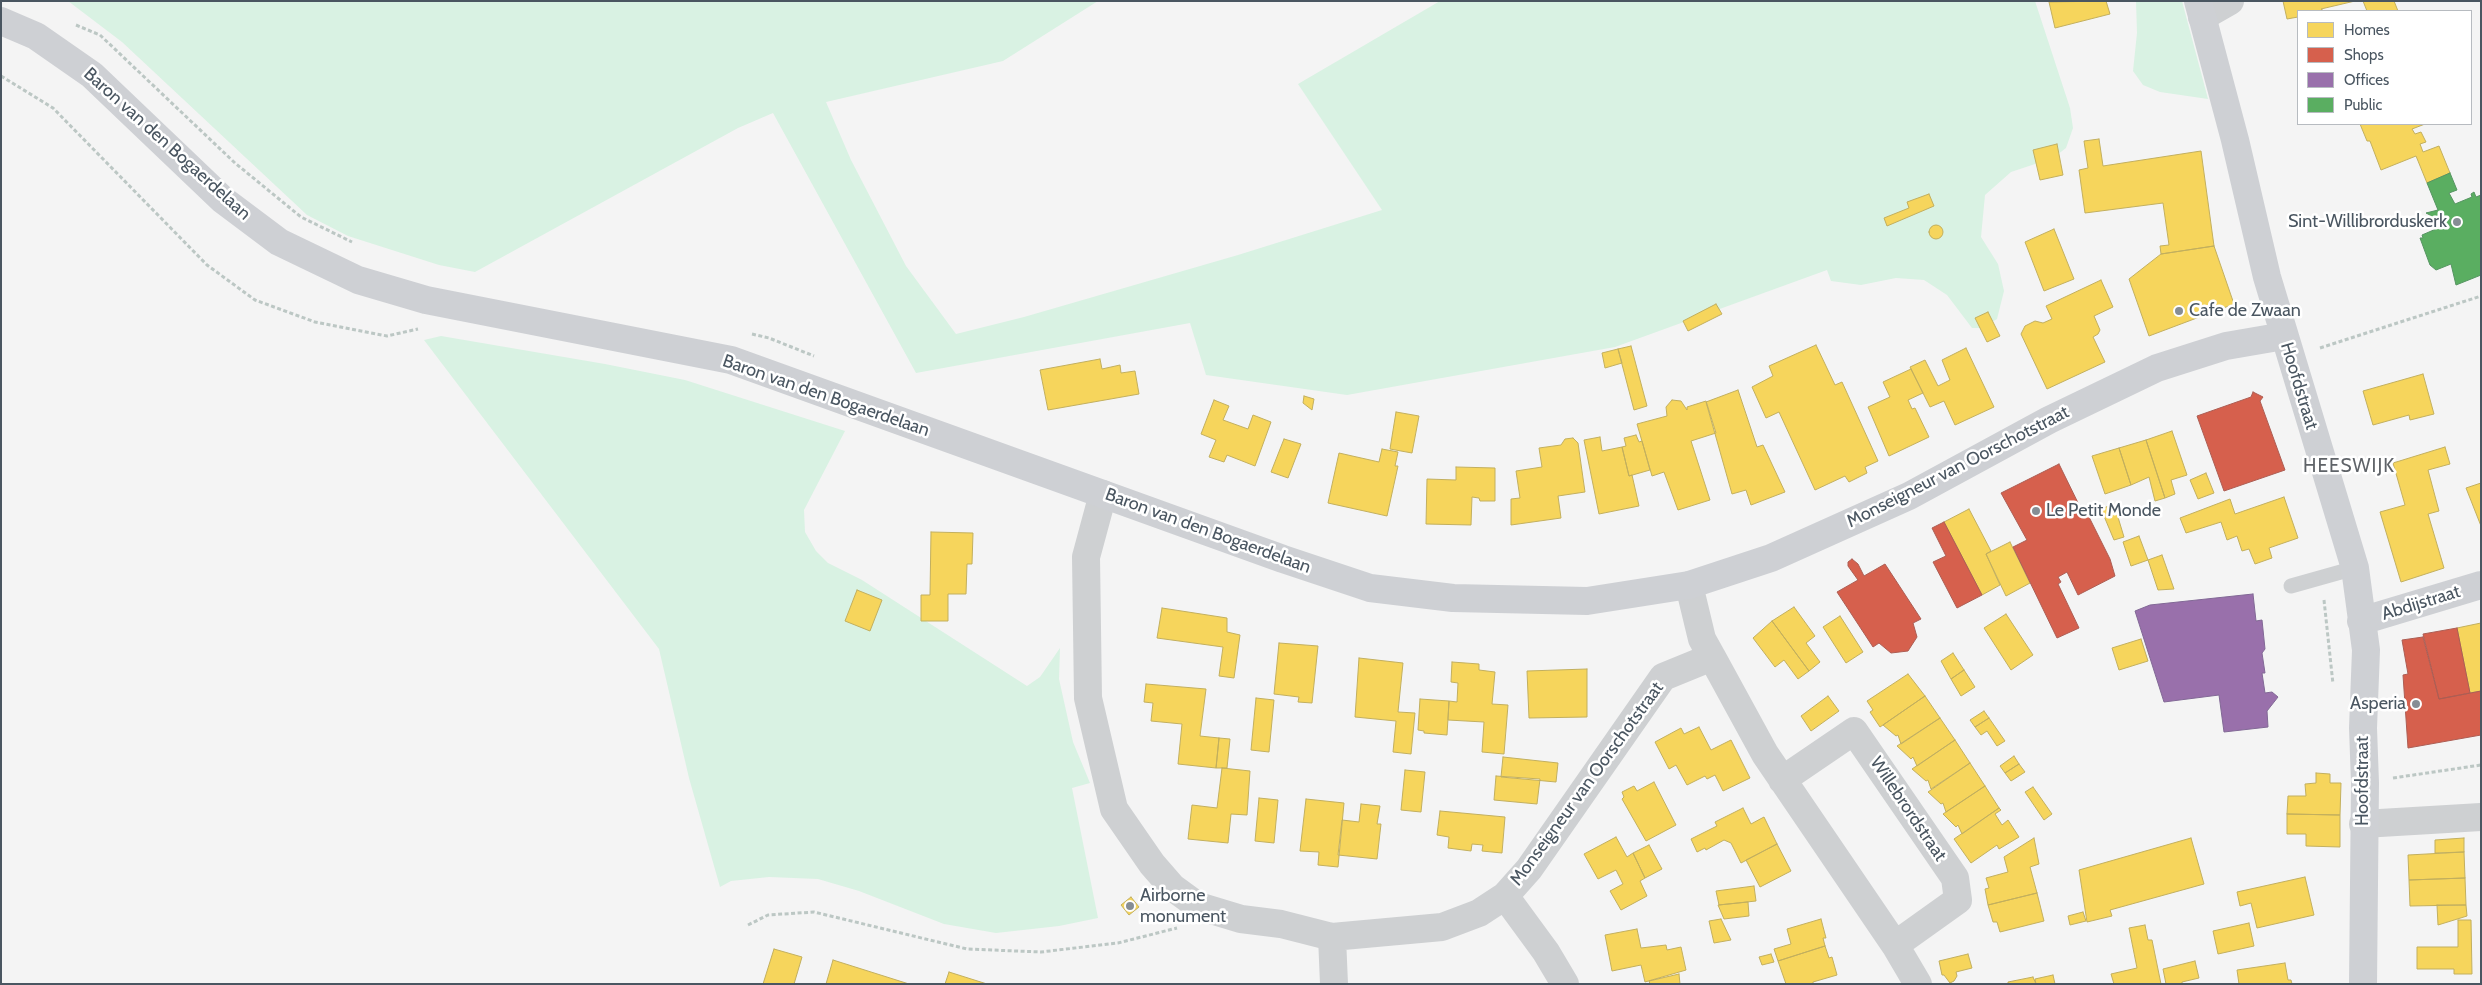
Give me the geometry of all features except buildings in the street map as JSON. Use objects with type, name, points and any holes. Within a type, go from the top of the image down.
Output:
[{"type":"main road","name":"Hoofdstraat","points":[[2200,9],[2235,140],[2267,277],[2355,568],[2366,650],[2363,728],[2365,782],[2363,824],[2363,984]]},
{"type":"main road","name":"Baron van den Bogaerdelaan","points":[[1,21],[36,36],[92,75],[223,200],[279,242],[358,280],[426,300],[731,360],[1283,559],[1370,588],[1453,598],[1587,601],[1689,586]]},
{"type":"main road","name":"Monseigneur van Oorschotstraat","points":[[1689,586],[1771,558],[1909,496],[2048,420],[2157,368],[2226,346],[2284,336]]},
{"type":"main road","name":"Abdijstraat","points":[[2361,621],[2481,585]]},
{"type":"street","points":[[2200,9],[2230,1]]},
{"type":"street","name":"Monseigneur van Oorschotstraat","points":[[1102,494],[1086,558],[1088,698],[1114,809],[1157,870],[1172,887],[1198,906],[1241,919],[1281,924],[1332,937],[1442,927],[1478,913],[1506,896],[1529,870],[1663,677],[1712,657]]},
{"type":"street","points":[[1689,586],[1702,639],[1765,754],[1895,945],[1918,984]]},
{"type":"street","name":"Willebrordstraat","points":[[1782,780],[1854,731],[1955,878],[1958,900],[1895,945]]},
{"type":"street","points":[[2363,824],[2481,817]]},
{"type":"street","points":[[1506,896],[1546,952],[1565,984]]},
{"type":"street","points":[[1332,937],[1334,984]]},
{"type":"lane","points":[[2291,586],[2355,568]]},
{"type":"path","name":"Baron van den Bogaerdelaan","points":[[72,24],[100,35],[235,163],[301,217],[361,246]]},
{"type":"path","points":[[2317,349],[2481,296]]},
{"type":"path","name":"Baron van den Bogaerdelaan","points":[[749,334],[768,338],[820,358]]},
{"type":"path","points":[[2322,577],[2334,690]]},
{"type":"path","points":[[2365,782],[2481,765]]},
{"type":"path","points":[[748,925],[768,915],[814,912],[967,949],[1040,952],[1118,943],[1182,927],[1198,906]]},
{"type":"green space","points":[[68,1],[1098,1],[1003,61],[826,102],[851,160],[906,266],[956,334],[1024,317],[1238,255],[1382,210],[1298,84],[1440,1],[2035,1],[2070,108],[2073,128],[2066,148],[2053,158],[2011,172],[1985,195],[1981,237],[1998,264],[2004,291],[1997,319],[1982,328],[1972,328],[1947,295],[1924,280],[1896,278],[1861,285],[1831,281],[1827,270],[1615,347],[1347,395],[1206,375],[1190,323],[916,373],[773,113],[738,128],[475,272],[439,265],[348,236],[307,215],[122,42]]},
{"type":"green space","points":[[2136,1],[2182,1],[2208,99],[2160,92],[2143,85],[2133,71],[2137,33]]},
{"type":"green space","points":[[441,336],[605,364],[685,380],[845,431],[804,510],[805,532],[816,551],[828,563],[862,580],[1027,686],[1040,677],[1060,648],[1059,679],[1073,742],[1090,783],[1072,788],[1098,918],[1059,926],[996,933],[944,924],[859,891],[818,879],[769,877],[731,881],[720,887],[689,778],[659,649],[424,340]]},
{"type":"place","name":"Sint-Willibrorduskerk","points":[[2457,222]]},
{"type":"place","name":"Cafe de Zwaan","points":[[2179,311]]},
{"type":"place","name":"Le Petit Monde","points":[[2036,511]]},
{"type":"place","name":"Asperia","points":[[2416,704]]},
{"type":"place","name":"Airborne monument","points":[[1130,906]]},
{"type":"district","name":"HEESWIJK","points":[[2349,466]]}]
